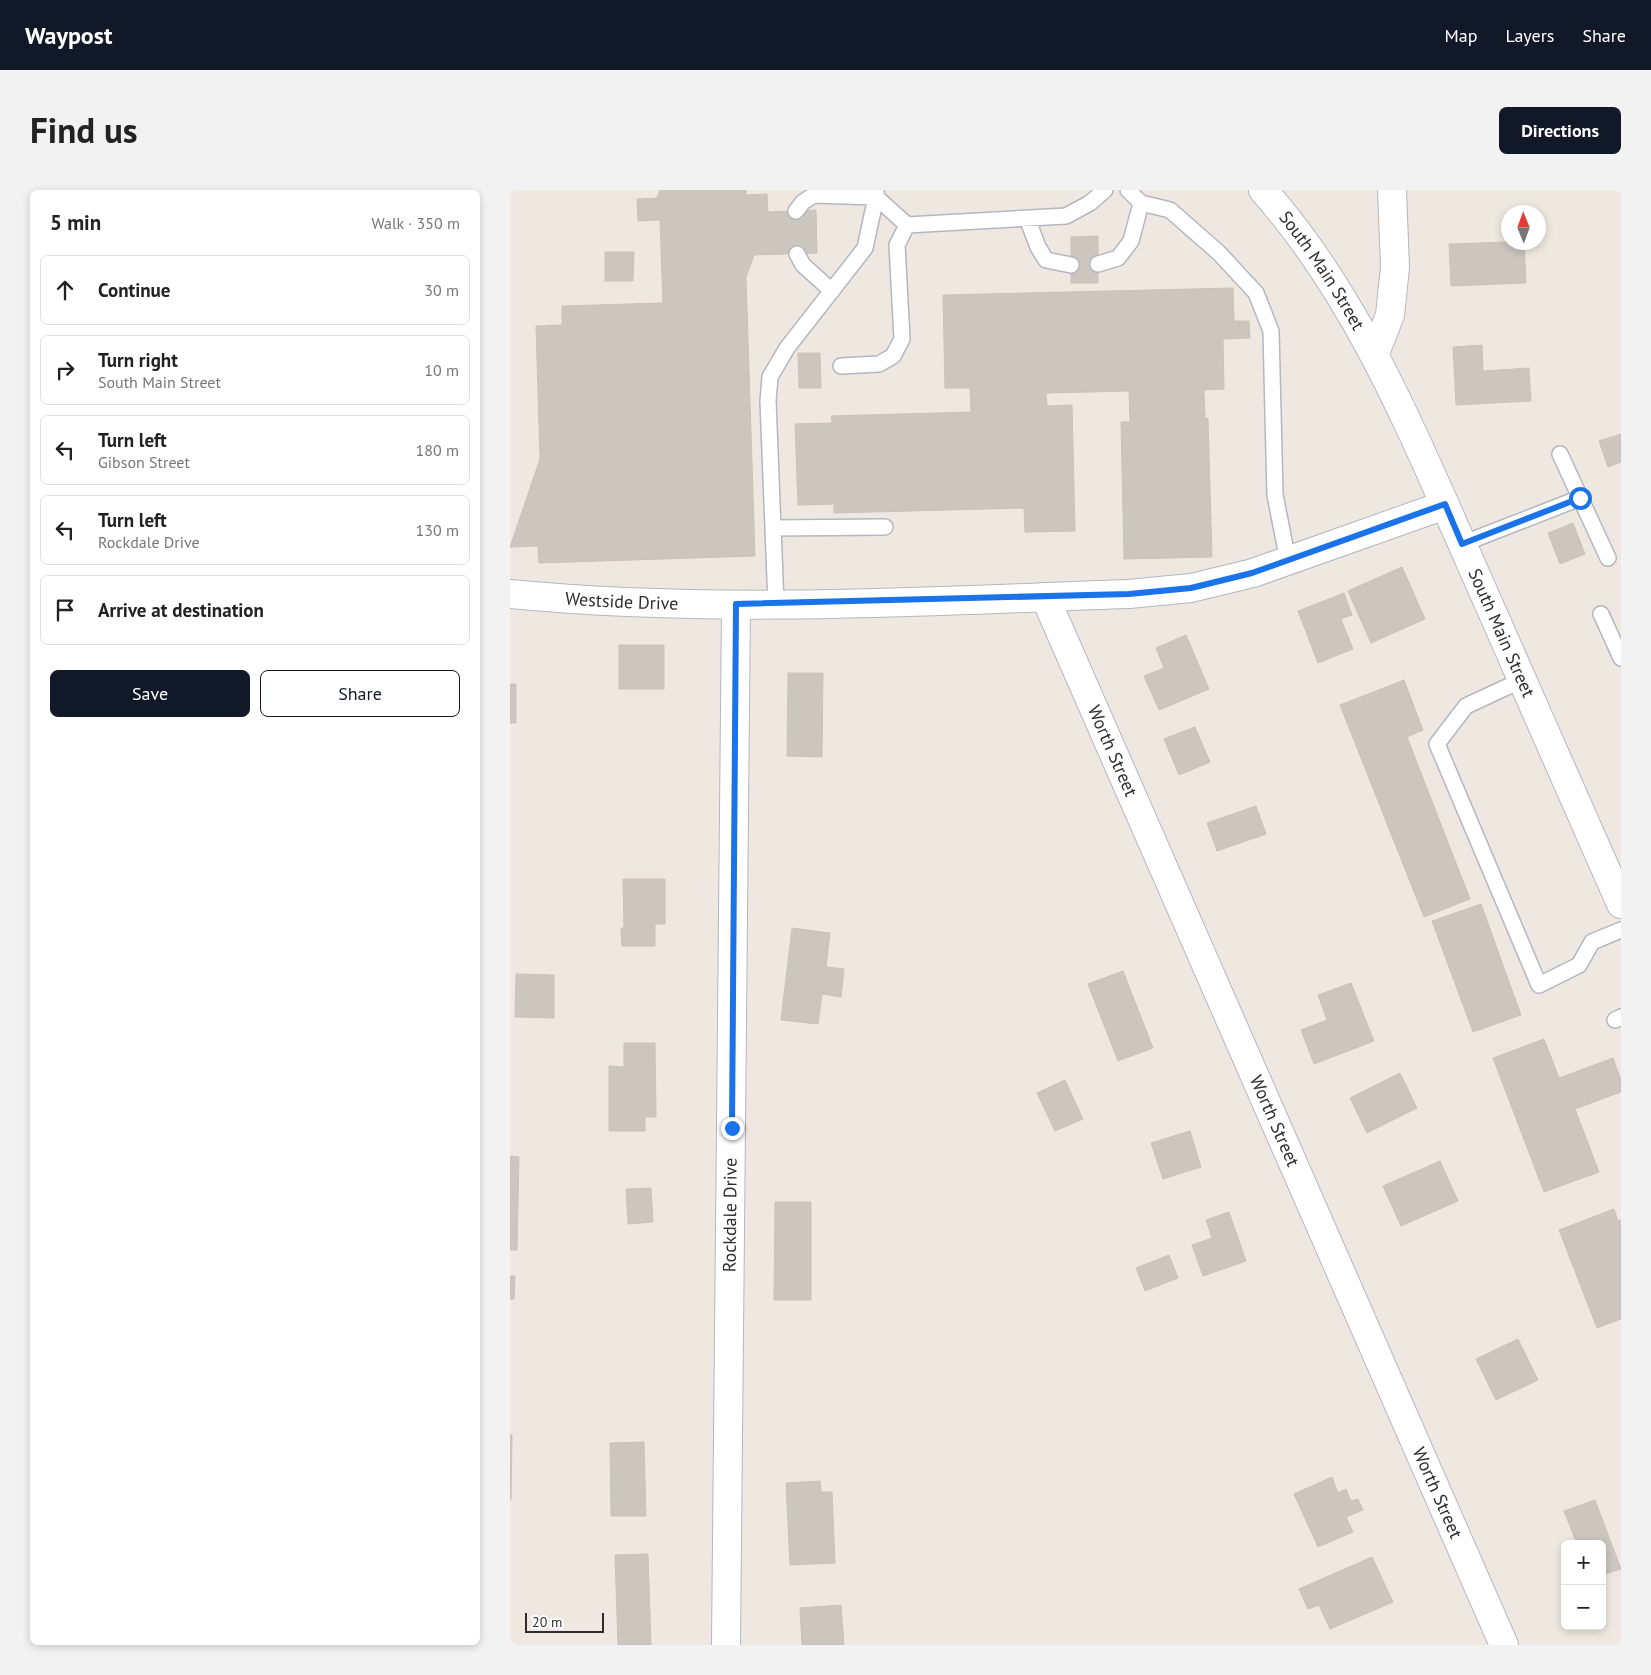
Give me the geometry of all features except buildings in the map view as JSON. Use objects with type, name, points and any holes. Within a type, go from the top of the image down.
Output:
[{"type":"street","name":"South Main Street","points":[[1263,190],[1289,220],[1348,305],[1375,353],[1445,504],[1621,904]]},
{"type":"street","points":[[1375,353],[1390,315],[1395,267],[1392,190]]},
{"type":"street","name":"Westside Drive","points":[[510,594],[547,598],[776,604],[1129,594],[1191,588],[1252,573],[1445,504]]},
{"type":"street","name":"Worth Street","points":[[1045,597],[1504,1645]]},
{"type":"street","name":"Rockdale Drive","points":[[726,1645],[736,604]]},
{"type":"lane","points":[[796,211],[803,202],[814,196],[876,194],[907,225],[1069,216],[1090,203],[1105,190]]},
{"type":"lane","points":[[1128,190],[1141,203],[1170,210],[1219,253],[1256,293],[1270,331],[1275,495],[1288,561]]},
{"type":"lane","points":[[776,604],[768,401],[770,377],[787,348],[865,248],[876,194]]},
{"type":"lane","points":[[1098,264],[1118,258],[1131,241],[1141,203]]},
{"type":"lane","points":[[1027,218],[1038,247],[1046,260],[1071,264]]},
{"type":"lane","points":[[841,366],[879,364],[893,356],[902,339],[897,245],[907,225]]},
{"type":"lane","points":[[797,254],[803,265],[832,291]]},
{"type":"lane","points":[[1560,454],[1608,558]]},
{"type":"lane","points":[[1462,544],[1580,498]]},
{"type":"lane","points":[[773,528],[886,528]]},
{"type":"lane","points":[[1600,614],[1621,658]]},
{"type":"lane","points":[[1522,680],[1466,706],[1437,744],[1538,985],[1579,965],[1592,942],[1621,930]]},
{"type":"route","points":[[732,1128],[736,604],[1129,594],[1191,588],[1252,573],[1445,504],[1462,544],[1580,498]]}]
